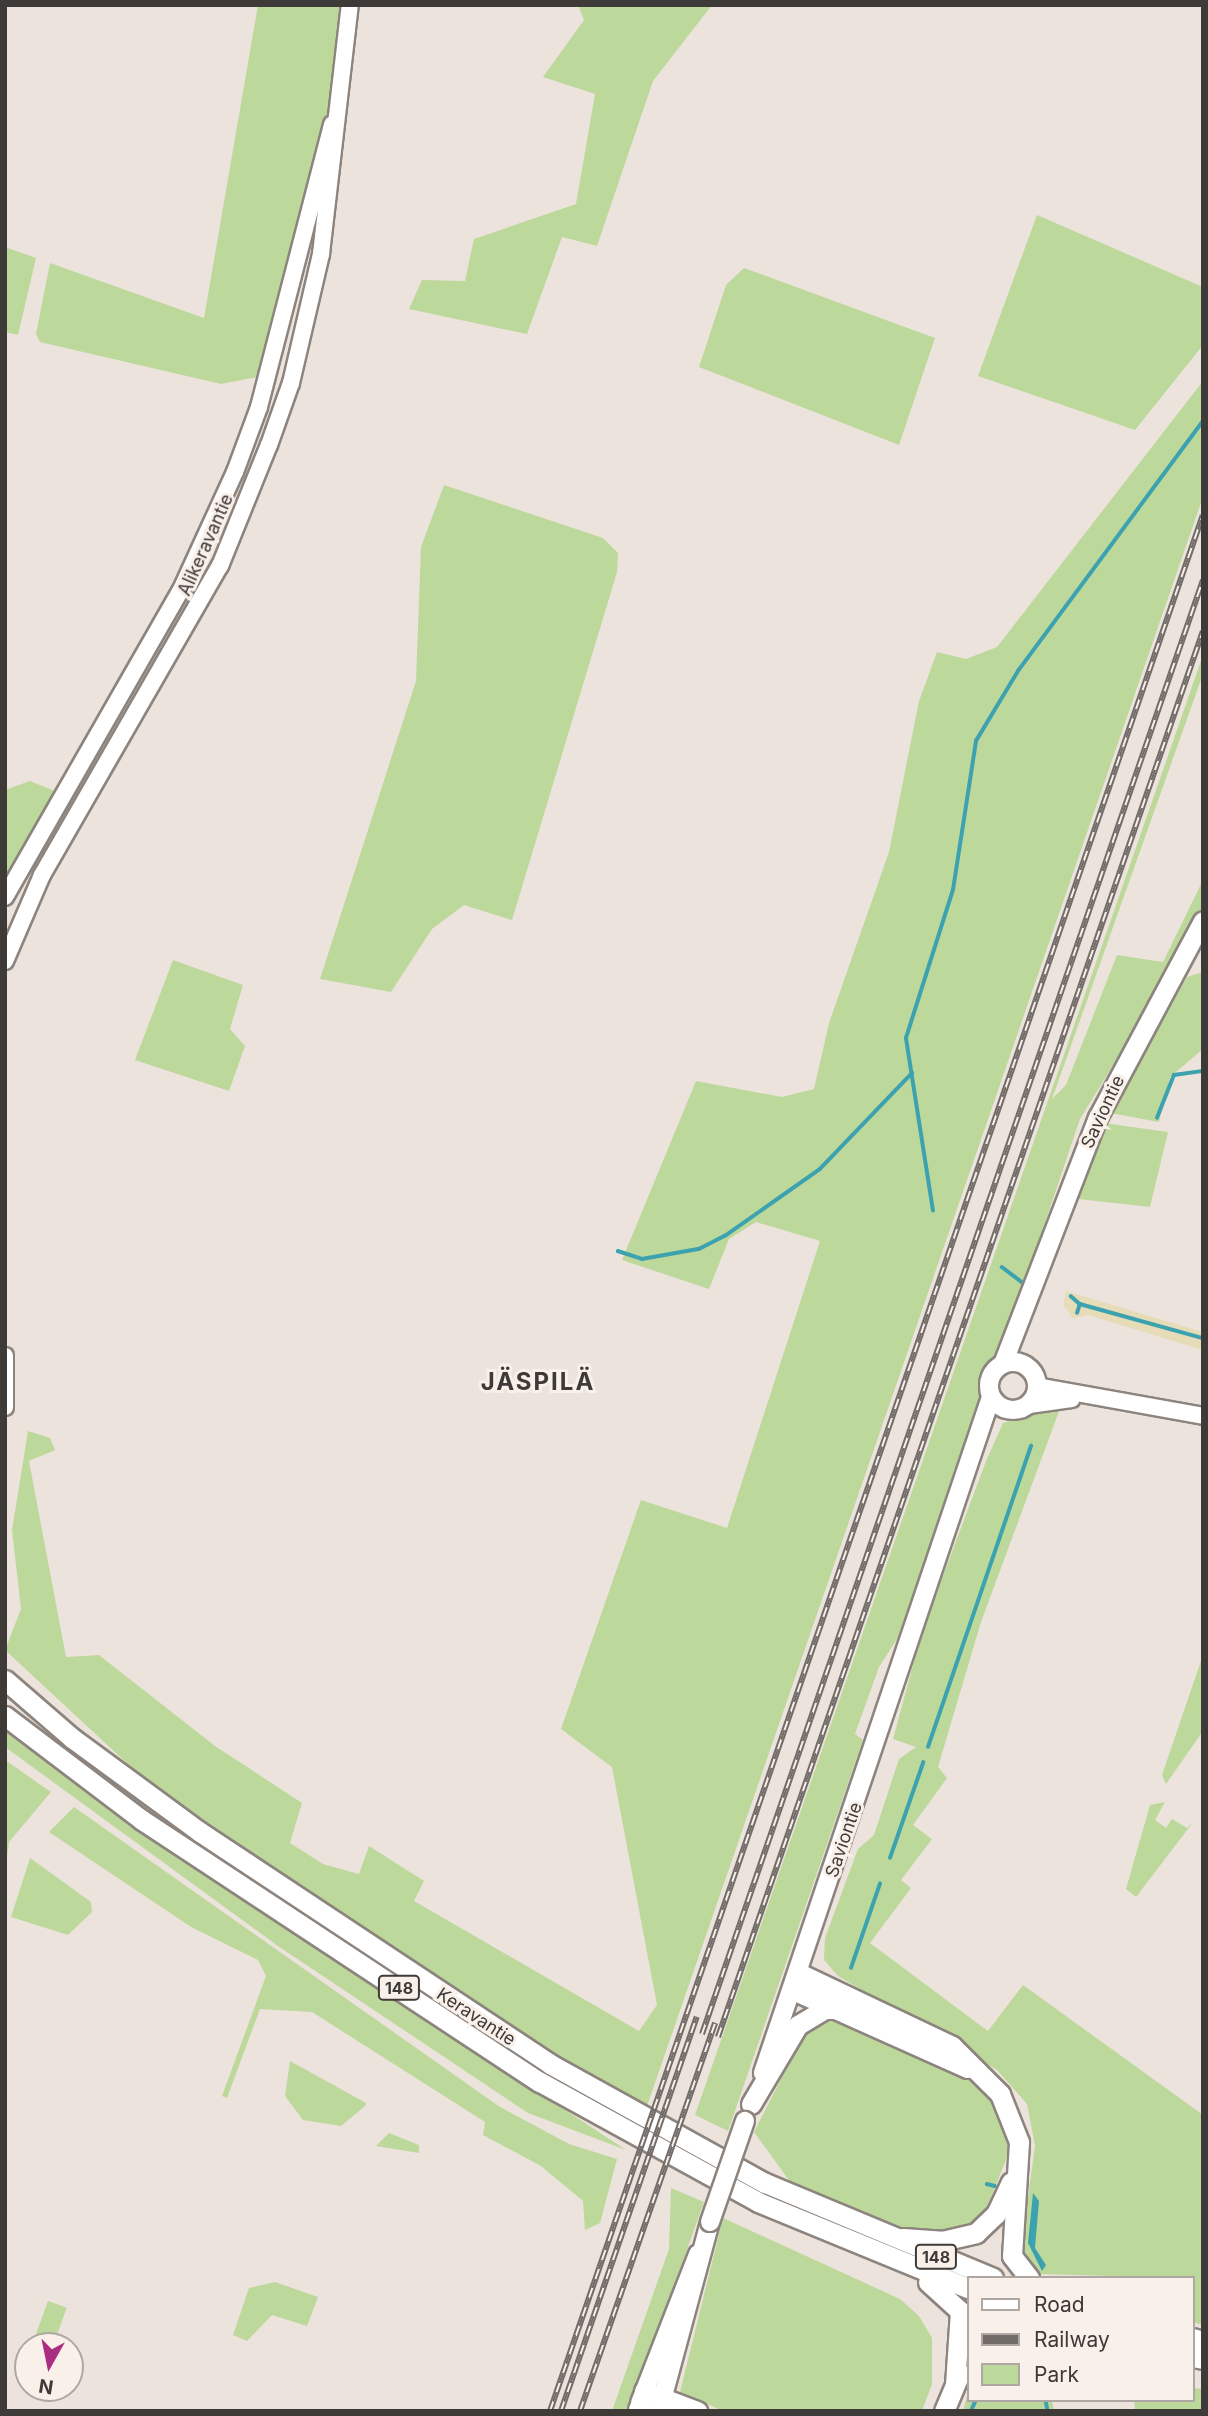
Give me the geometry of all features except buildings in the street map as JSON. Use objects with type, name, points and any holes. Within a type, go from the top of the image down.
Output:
[{"type":"main road","name":"Saviontie","points":[[1003,1364],[1025,1314],[1098,1118],[1203,921]]},
{"type":"main road","name":"Saviontie","points":[[1025,1314],[1029,1366]]},
{"type":"main road","points":[[1003,1364],[1029,1366],[1037,1386],[1029,1405],[997,1403],[991,1375],[1003,1364]]},
{"type":"main road","name":"Saviontie","points":[[661,2405],[710,2222],[796,1981],[983,1436],[997,1403]]},
{"type":"main road","name":"Keravantie","points":[[5,1679],[141,1790],[461,2008],[704,2152],[879,2235],[988,2276]]},
{"type":"main road","name":"Keravantie","points":[[5,1716],[142,1820],[540,2082],[758,2203],[894,2261],[967,2288]]},
{"type":"main road","points":[[796,1981],[978,2073]]},
{"type":"main road","points":[[796,1981],[953,2046],[1013,2117],[1016,2172],[1010,2242],[1015,2265],[1027,2276]]},
{"type":"main road","points":[[748,2113],[798,2025],[825,2009],[849,2009]]},
{"type":"main road","points":[[879,2235],[942,2241],[976,2233],[996,2214],[1016,2172]]},
{"type":"main road","name":"Saviontie","points":[[641,2405],[681,2284],[703,2245]]},
{"type":"main road","points":[[894,2261],[956,2302],[962,2324],[956,2384]]},
{"type":"main road","points":[[944,2411],[967,2359]]},
{"type":"main road","points":[[641,2405],[661,2405],[697,2411]]},
{"type":"street","name":"Alikeravantie","points":[[5,897],[180,592],[235,472],[263,394],[337,106],[350,5]]},
{"type":"street","name":"Alikeravantie","points":[[5,961],[42,875],[202,601],[260,467],[312,303],[337,148],[337,106]]},
{"type":"street","points":[[5,1356],[5,1407]]},
{"type":"street","points":[[1037,1386],[1082,1398],[1203,1416]]},
{"type":"street","points":[[1029,1405],[1082,1398]]},
{"type":"green space","points":[[258,5],[350,5],[337,106],[267,365],[257,377],[221,384],[40,342],[36,334],[50,263],[204,318]]},
{"type":"green space","points":[[578,5],[712,5],[653,81],[597,246],[562,237],[527,334],[409,309],[422,280],[465,281],[474,239],[576,204],[595,94],[543,77],[584,20]]},
{"type":"green space","points":[[1037,215],[1203,287],[1203,345],[1135,430],[978,376]]},
{"type":"green space","points":[[5,247],[36,258],[18,335],[5,332]]},
{"type":"green space","points":[[744,268],[935,338],[899,445],[699,367],[726,285]]},
{"type":"green space","points":[[1203,381],[1203,497],[646,2109],[533,2043],[145,1780],[5,1650],[21,1609],[12,1530],[28,1431],[50,1438],[55,1450],[29,1461],[66,1657],[99,1655],[215,1746],[302,1803],[290,1843],[323,1864],[359,1874],[369,1846],[424,1881],[414,1901],[639,2031],[657,2005],[612,1767],[561,1729],[641,1500],[727,1528],[820,1241],[756,1222],[729,1239],[709,1289],[622,1260],[696,1081],[782,1097],[814,1089],[829,1023],[889,852],[919,701],[937,652],[966,659],[997,647]]},
{"type":"green space","points":[[444,485],[603,538],[618,553],[617,572],[512,920],[464,905],[432,929],[391,992],[320,979],[416,681],[421,547]]},
{"type":"green space","points":[[1203,655],[1203,674],[1052,1099],[1066,1085],[1117,955],[1163,962],[1203,880],[1203,919],[1080,1119],[1002,1350],[982,1373],[981,1397],[899,1636],[879,1667],[855,1734],[863,1740],[728,2131],[695,2115]]},
{"type":"green space","points":[[30,781],[55,791],[5,885],[5,790]]},
{"type":"green space","points":[[173,960],[243,985],[230,1029],[245,1046],[229,1091],[135,1060]]},
{"type":"green space","points":[[1203,972],[1203,1049],[1170,1077],[1159,1122],[1110,1113],[1187,977]]},
{"type":"green space","points":[[1104,1123],[1168,1132],[1150,1207],[1070,1198]]},
{"type":"green space","points":[[1061,1406],[981,1622],[938,1767],[947,1778],[913,1825],[932,1839],[901,1880],[911,1888],[870,1943],[988,2031],[1023,1985],[1203,2115],[1203,2325],[1194,2323],[1194,2276],[1036,2274],[1021,2248],[1035,2146],[1027,2104],[997,2070],[838,1976],[824,1960],[825,1938],[858,1849],[874,1835],[899,1759],[916,1747],[893,1739],[922,1632],[986,1461],[1003,1423]]},
{"type":"green space","points":[[1203,1655],[1203,1731],[1166,1784],[1162,1775]]},
{"type":"green space","points":[[5,1728],[147,1834],[626,2150],[528,2113],[278,1946],[5,1747]]},
{"type":"green space","points":[[5,1760],[51,1792],[9,1842],[5,1871]]},
{"type":"green space","points":[[1165,1802],[1155,1820],[1166,1828],[1172,1819],[1187,1828],[1194,1821],[1136,1897],[1126,1889],[1150,1805]]},
{"type":"green space","points":[[74,1807],[500,2107],[569,2144],[617,2159],[600,2223],[585,2230],[583,2201],[541,2166],[483,2135],[485,2122],[312,2012],[260,2009],[227,2098],[222,2096],[266,1976],[258,1960],[191,1927],[49,1832]]},
{"type":"green space","points":[[30,1858],[91,1902],[92,1912],[68,1935],[11,1917]]},
{"type":"green space","points":[[838,2018],[876,2029],[974,2081],[994,2104],[1005,2125],[1008,2155],[982,2219],[956,2233],[910,2231],[791,2183],[754,2132],[802,2038],[815,2021]]},
{"type":"green space","points":[[290,2061],[366,2103],[365,2106],[341,2126],[303,2120],[285,2096]]},
{"type":"green space","points":[[389,2133],[419,2145],[419,2153],[376,2146]]},
{"type":"green space","points":[[671,2188],[704,2202],[629,2411],[612,2411],[669,2249]]},
{"type":"green space","points":[[723,2218],[900,2299],[919,2316],[932,2338],[932,2384],[922,2411],[723,2411],[680,2392]]},
{"type":"green space","points":[[275,2282],[318,2297],[307,2326],[272,2315],[247,2341],[233,2335],[249,2288]]},
{"type":"green space","points":[[48,2301],[67,2308],[58,2332],[37,2332]]},
{"type":"green space","points":[[1194,2388],[1203,2389],[1203,2411],[1135,2411],[1134,2402],[1194,2402]]},
{"type":"green space","points":[[967,2397],[967,2402],[1052,2402],[1054,2411],[963,2411]]},
{"type":"sand","points":[[1066,1291],[1203,1332],[1203,1350],[1088,1315],[1073,1318],[1063,1305]]},
{"type":"water","points":[[1033,2193],[1039,2201],[1035,2248],[1046,2265],[1042,2271],[1028,2243]]},
{"type":"waterway","points":[[933,1211],[906,1038],[953,890],[976,741],[1018,671],[1203,421]]},
{"type":"waterway","points":[[1157,1118],[1174,1075],[1203,1071]]},
{"type":"waterway","points":[[618,1251],[642,1259],[699,1249],[725,1236],[820,1169],[912,1073]]},
{"type":"waterway","points":[[1002,1267],[1022,1282]]},
{"type":"waterway","points":[[1071,1296],[1080,1304],[1203,1338]]},
{"type":"waterway","points":[[1077,1313],[1080,1304]]},
{"type":"waterway","points":[[928,1747],[1031,1446]]},
{"type":"waterway","points":[[890,1858],[923,1763]]},
{"type":"waterway","points":[[851,1968],[880,1884]]},
{"type":"waterway","points":[[987,2184],[995,2186]]},
{"type":"waterway","points":[[971,2411],[975,2402]]},
{"type":"waterway","points":[[1046,2402],[1048,2411]]},
{"type":"railway","points":[[550,2411],[1203,515]]},
{"type":"railway","points":[[702,2034],[1203,580]]},
{"type":"railway","points":[[718,2037],[1203,631]]},
{"type":"railway","points":[[561,2411],[697,2017]]},
{"type":"railway","points":[[580,2411],[715,2023]]},
{"type":"district","name":"JÄSPILÄ","points":[[538,1382]]}]
